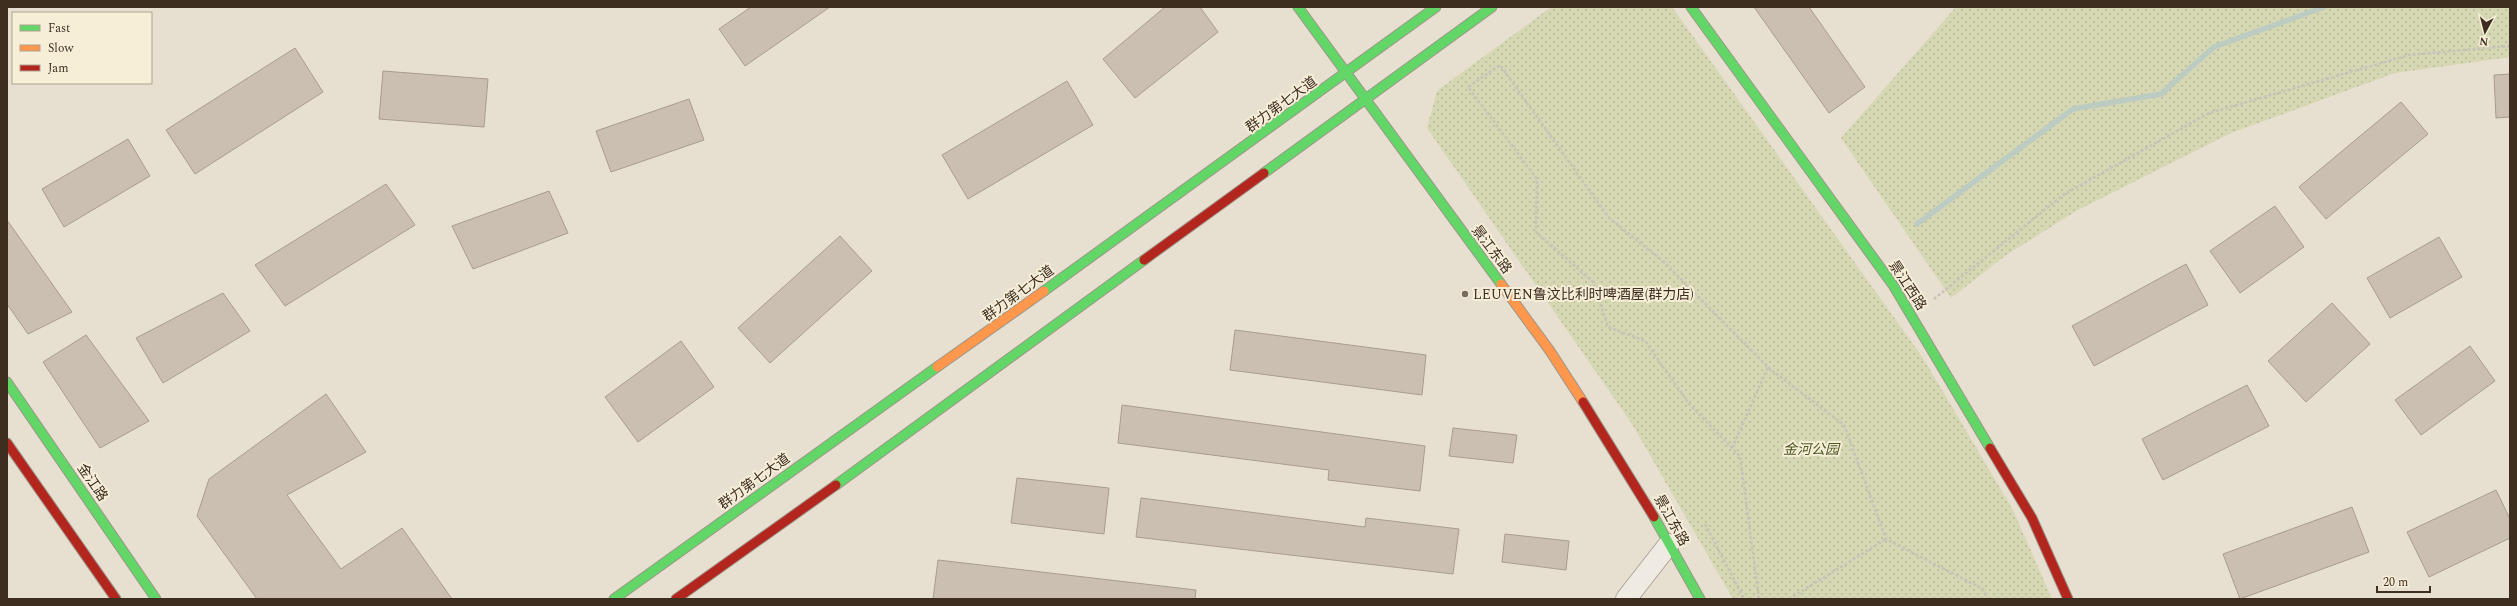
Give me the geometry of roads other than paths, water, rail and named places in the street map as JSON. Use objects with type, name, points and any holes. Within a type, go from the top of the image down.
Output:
[{"type":"main road","name":"景江东路","points":[[1298,7],[1365,101],[1550,350],[1616,452],[1670,544],[1700,599]]},
{"type":"main road","name":"群力第七大道","points":[[614,599],[1346,74],[1436,7]]},
{"type":"main road","points":[[676,599],[831,489],[1492,7]]},
{"type":"main road","name":"景江西路","points":[[1691,7],[1893,285],[2032,518],[2068,599]]},
{"type":"main road","name":"金江路","points":[[7,382],[156,599]]},
{"type":"main road","points":[[7,443],[116,599]]},
{"type":"street","points":[[1626,599],[1670,544]]},
{"type":"waterway","points":[[1917,224],[2073,109],[2161,94],[2214,47],[2324,7]]},
{"type":"place","name":"LEUVEN鲁汶比利时啤酒屋(群力店)","points":[[1465,294]]},
{"type":"park label","name":"金河公园","points":[[1811,449]]}]
